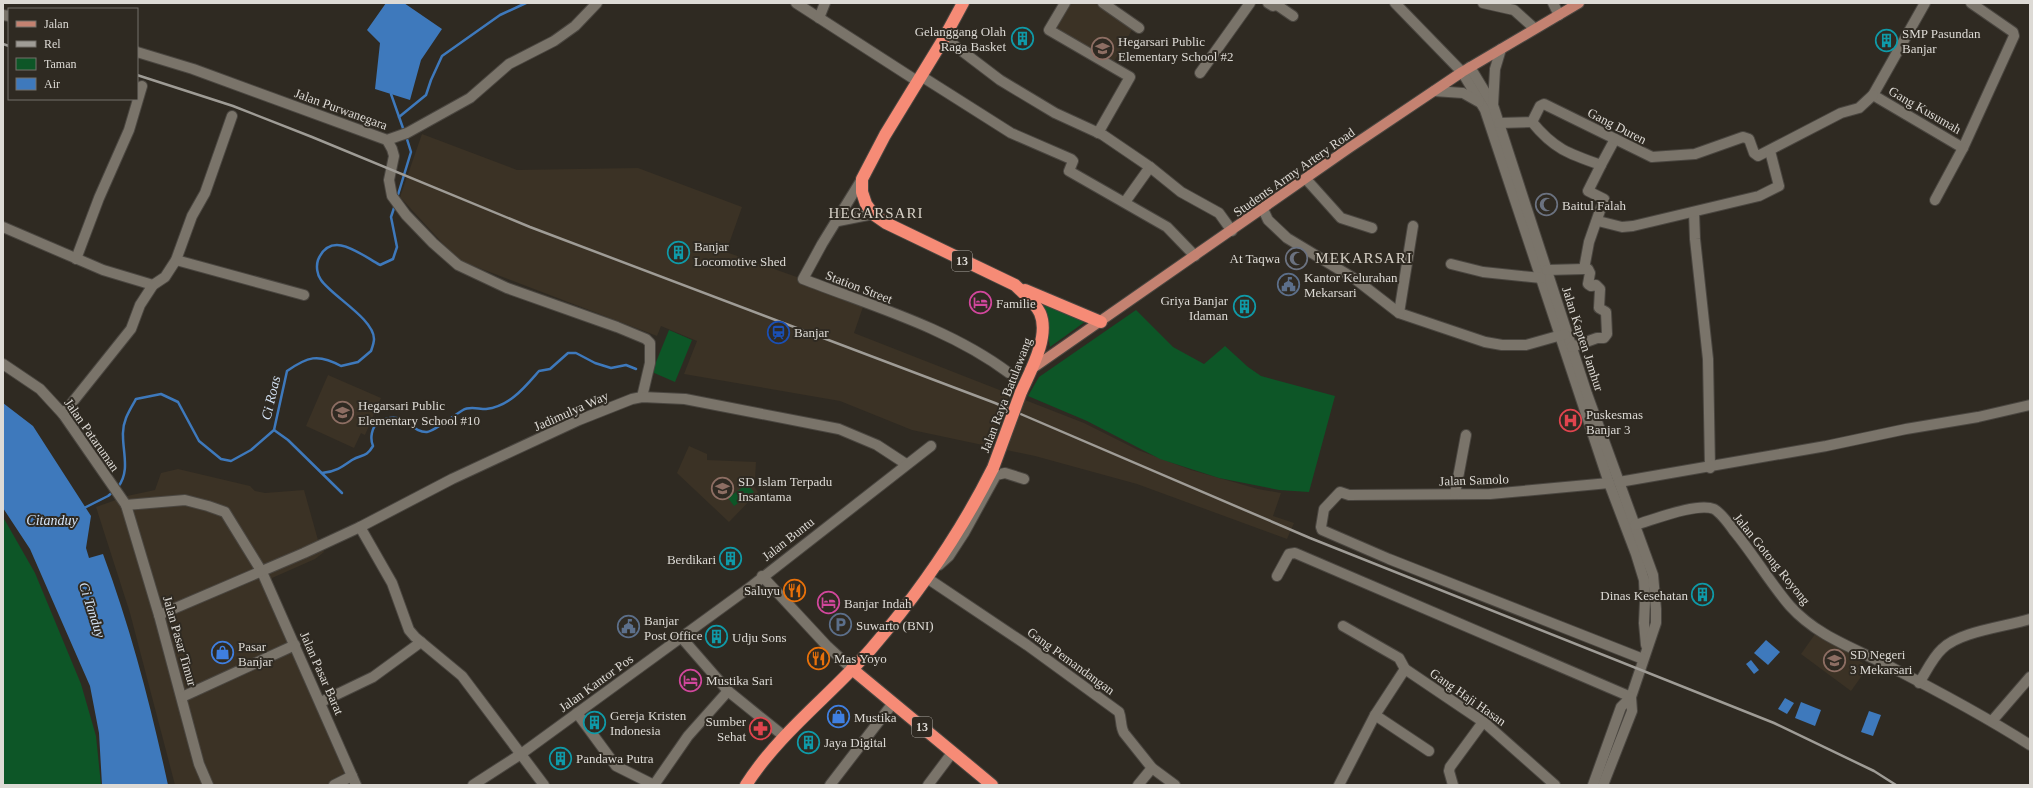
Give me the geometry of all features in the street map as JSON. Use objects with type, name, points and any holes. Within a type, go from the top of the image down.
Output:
[{"type":"highway","points":[[862,179],[885,135],[943,40],[963,3]]},
{"type":"highway","name":"Jalan Raya Batulawang","points":[[862,179],[863,198],[873,214],[892,226],[1015,285],[1040,312],[1043,325],[1042,340],[993,468],[959,531],[929,576]]},
{"type":"highway","points":[[1015,285],[1101,322]]},
{"type":"highway","name":"13","points":[[746,785],[771,750],[871,649],[929,576]]},
{"type":"highway","name":"13","points":[[852,669],[992,785]]},
{"type":"main road","name":"Students Army Artery Road","points":[[1030,370],[1466,69],[1578,3]]},
{"type":"street","name":"Jalan Purwanegara","points":[[138,52],[193,70],[387,140],[403,135],[470,98],[509,64],[554,41],[575,26],[597,3]]},
{"type":"street","points":[[796,3],[1012,133],[1071,159],[1073,161],[1069,172],[1125,202],[1167,227],[1195,256]]},
{"type":"street","points":[[819,18],[825,3]]},
{"type":"street","points":[[1065,3],[1049,30],[1130,77],[1098,133]]},
{"type":"street","points":[[1103,3],[1139,28]]},
{"type":"street","points":[[1200,73],[1250,3]]},
{"type":"street","points":[[1268,3],[1273,6],[1277,5],[1293,16]]},
{"type":"street","name":"Jalan Kapten Jamhur","points":[[1395,3],[1466,69],[1499,123],[1523,210]]},
{"type":"street","points":[[1483,3],[1514,10],[1534,28]]},
{"type":"street","points":[[1553,3],[1559,15]]},
{"type":"street","name":"Gang Kusumah","points":[[1925,3],[1873,95],[1963,148],[2014,36],[2013,32],[1983,6],[1971,3]]},
{"type":"street","points":[[943,40],[954,45],[1000,80],[1055,113],[1098,133],[1150,167],[1181,192],[1219,213],[1232,231]]},
{"type":"street","points":[[1434,91],[1463,93],[1489,107],[1495,69],[1501,49]]},
{"type":"street","points":[[138,100],[142,86]]},
{"type":"street","points":[[1598,221],[1622,227],[1694,212],[1759,196],[1777,188],[1779,183],[1770,151],[1841,113],[1859,108],[1873,95]]},
{"type":"street","points":[[76,259],[99,198],[129,130],[138,100]]},
{"type":"street","name":"Gang Duren","points":[[1532,122],[1540,106],[1548,105],[1652,157],[1695,154],[1743,137],[1749,139],[1755,155],[1758,156],[1770,151]]},
{"type":"street","name":"Jalan Kapten Jamhur","points":[[1489,107],[1614,482],[1635,526],[1653,575],[1656,623],[1631,697],[1632,711],[1603,785]]},
{"type":"street","points":[[63,414],[131,329],[140,305],[153,285],[165,276],[176,260],[192,216],[204,193],[232,116]]},
{"type":"street","points":[[1499,123],[1532,122],[1546,139],[1569,154],[1601,165]]},
{"type":"street","points":[[1584,269],[1590,242],[1604,199],[1588,191],[1615,139]]},
{"type":"street","points":[[387,140],[394,156],[389,180],[392,196],[400,207],[433,243],[468,270],[540,301],[617,326],[646,339],[650,343],[651,349],[642,396]]},
{"type":"street","points":[[1935,200],[1963,148]]},
{"type":"street","points":[[1125,202],[1150,167]]},
{"type":"street","points":[[380,178],[390,174]]},
{"type":"street","name":"Station Street","points":[[862,179],[838,221],[822,244],[803,279],[952,339],[982,354],[1009,373]]},
{"type":"street","points":[[1306,179],[1341,218],[1372,228]]},
{"type":"street","points":[[1263,209],[1268,220],[1287,238],[1355,279],[1399,313],[1485,342],[1502,345],[1526,345],[1564,334]]},
{"type":"street","points":[[1694,212],[1695,239],[1708,359],[1710,468]]},
{"type":"street","points":[[838,221],[873,214]]},
{"type":"street","points":[[1399,313],[1413,226]]},
{"type":"street","points":[[3,227],[103,270],[153,285]]},
{"type":"street","points":[[176,260],[304,295]]},
{"type":"street","points":[[1451,264],[1483,272],[1544,274],[1584,269],[1590,270],[1588,284],[1591,286],[1596,285],[1600,289],[1600,308],[1606,312],[1607,334],[1604,338],[1597,338],[1572,347]]},
{"type":"street","name":"Jalan Kapten Jamhur","points":[[1564,334],[1572,347],[1644,580],[1644,623],[1647,647]]},
{"type":"street","name":"Jalan Pataruman","points":[[3,364],[40,389],[63,414],[126,505]]},
{"type":"street","name":"Jadimulya Way","points":[[159,615],[262,572],[360,527],[466,472],[579,420],[642,396],[685,399],[839,429],[877,445],[906,464]]},
{"type":"street","name":"Jalan Samolo","points":[[1643,660],[1396,562],[1322,530],[1321,527],[1324,509],[1340,492],[1349,494],[1490,494],[1614,482],[1710,468],[1906,429],[1978,417],[2030,405]]},
{"type":"street","points":[[1455,494],[1466,435]]},
{"type":"street","name":"Jalan Buntu","points":[[762,576],[931,446]]},
{"type":"street","points":[[929,576],[949,556],[964,533],[996,475],[1005,473],[1024,479]]},
{"type":"street","name":"Jalan Pasar Barat","points":[[126,505],[185,500],[225,512],[262,572],[321,702],[354,781]]},
{"type":"street","name":"Jalan Pasar Timur","points":[[126,505],[159,615],[199,764],[208,785]]},
{"type":"street","name":"Jalan Gotong Royong","points":[[1635,526],[1691,510],[1706,507],[1715,510],[1749,549],[1790,606],[1813,628],[1841,644],[1992,721],[2030,744]]},
{"type":"street","points":[[360,527],[392,583],[409,630],[462,676],[544,785]]},
{"type":"street","points":[[1277,576],[1289,554],[1295,553],[1631,697]]},
{"type":"street","points":[[762,576],[827,646],[852,669]]},
{"type":"street","name":"Jalan Kantor Pos","points":[[473,785],[521,754],[752,585],[762,576]]},
{"type":"street","name":"Gang Pemandangan","points":[[929,576],[1119,712],[1122,720],[1120,727],[1124,733],[1152,768],[1175,785]]},
{"type":"street","points":[[1919,683],[1941,649],[1953,642],[1991,628],[2030,619]]},
{"type":"street","name":"Gang Haji Hasan","points":[[1343,626],[1399,658],[1405,669],[1483,722],[1555,785]]},
{"type":"street","points":[[681,637],[728,691],[785,736]]},
{"type":"street","points":[[321,702],[373,678],[421,642]]},
{"type":"street","points":[[182,697],[295,645]]},
{"type":"street","points":[[1339,785],[1375,715],[1405,669]]},
{"type":"street","points":[[1992,721],[2030,677]]},
{"type":"street","points":[[577,713],[616,766],[654,785],[688,736],[728,691]]},
{"type":"street","name":"Jalan Kapten Jamhur","points":[[1593,785],[1621,707],[1631,697]]},
{"type":"street","points":[[830,785],[892,703]]},
{"type":"street","points":[[1375,715],[1429,751]]},
{"type":"street","points":[[1453,785],[1449,771],[1450,767],[1483,722]]},
{"type":"street","points":[[928,785],[952,753]]},
{"type":"street","points":[[1604,755],[1614,758]]},
{"type":"street","points":[[1138,785],[1152,768]]},
{"type":"street","points":[[334,785],[354,781]]},
{"type":"shaded area","name":"Hegarsari Public Elementary School #2","points":[[1067,3],[1100,3],[1134,26],[1112,65],[1052,30]]},
{"type":"shaded area","points":[[422,134],[517,170],[638,168],[742,207],[726,252],[865,301],[854,333],[1084,423],[1138,450],[1191,470],[1258,489],[1281,493],[1273,516],[1294,523],[1287,539],[1137,484],[1035,456],[912,430],[840,401],[684,374],[697,341],[661,326],[657,336],[458,260],[400,197]]},
{"type":"shaded area","name":"Hegarsari Public Elementary School #10","points":[[328,375],[381,398],[365,435],[361,433],[354,448],[306,426]]},
{"type":"shaded area","name":"SD Islam Terpadu Insantama","points":[[689,446],[707,454],[707,460],[756,462],[755,480],[752,484],[758,492],[729,522],[677,473]]},
{"type":"shaded area","name":"Pasar Banjar","points":[[178,469],[250,486],[255,491],[265,493],[304,490],[318,540],[324,552],[315,559],[272,578],[271,582],[357,779],[344,785],[175,785],[130,613],[96,507],[127,496],[155,490],[161,473]]},
{"type":"shaded area","name":"SD Negeri 3 Mekarsari","points":[[1818,630],[1868,667],[1851,691],[1801,654]]},
{"type":"green space","points":[[1043,303],[1086,321],[1050,347]]},
{"type":"green space","points":[[1136,310],[1173,347],[1204,364],[1225,346],[1248,367],[1261,376],[1335,396],[1309,492],[1279,490],[1219,478],[1160,459],[1087,421],[1028,396],[1039,377]]},
{"type":"green space","points":[[669,330],[692,340],[675,382],[652,372]]},
{"type":"green space","points":[[747,484],[754,492],[734,506],[728,498]]},
{"type":"green space","points":[[3,517],[35,573],[81,684],[96,736],[101,785],[3,785]]},
{"type":"water","points":[[386,3],[404,3],[442,29],[421,60],[410,100],[375,89],[380,43],[367,30]]},
{"type":"water","name":"Citanduy","points":[[3,403],[33,426],[91,516],[86,548],[89,558],[103,554],[113,582],[140,668],[168,785],[102,785],[99,733],[90,686],[30,549],[3,508]]},
{"type":"water","points":[[1766,640],[1780,652],[1768,665],[1754,653]]},
{"type":"water","points":[[1751,660],[1759,670],[1754,674],[1746,664]]},
{"type":"water","points":[[1785,698],[1794,703],[1787,714],[1778,709]]},
{"type":"water","points":[[1801,702],[1821,710],[1815,726],[1795,718]]},
{"type":"water","points":[[1869,711],[1881,715],[1873,736],[1861,732]]},
{"type":"waterway","points":[[399,117],[426,95],[442,56],[500,15],[526,3]]},
{"type":"waterway","name":"Ci Roas","points":[[391,94],[404,131]]},
{"type":"waterway","name":"Ci Roas","points":[[397,198],[411,152],[406,136]]},
{"type":"waterway","name":"Ci Roas","points":[[118,487],[122,481],[125,469],[123,436],[124,426],[126,417],[136,399],[161,394],[178,402],[199,441],[221,459],[231,461],[251,450],[274,430],[287,371],[301,362],[313,358],[326,359],[341,366],[358,362],[371,351],[374,341],[372,331],[360,316],[321,280],[318,273],[317,262],[324,251],[330,246],[338,245],[355,250],[380,265],[393,259],[397,247],[391,217],[395,205]]},
{"type":"waterway","points":[[322,473],[331,472],[338,469],[368,452],[373,446],[371,437],[374,427],[379,422],[388,418],[401,419],[416,429],[427,432],[430,431],[465,409],[486,409],[502,404],[516,395],[539,371],[550,369],[568,353],[576,353],[595,363],[611,368],[626,365],[636,369]]},
{"type":"waterway","points":[[274,430],[288,440],[342,493]]},
{"type":"waterway","name":"Ci Roas","points":[[82,509],[113,492]]},
{"type":"railway","points":[[3,44],[8,46]]},
{"type":"railway","points":[[138,75],[233,106],[530,227],[995,403],[1310,538],[1774,723],[1874,771],[1896,785]]},
{"type":"place","name":"Gelanggang Olah Raga Basket","points":[[1022,38]]},
{"type":"place","name":"SMP Pasundan Banjar","points":[[1887,40]]},
{"type":"place","name":"Hegarsari Public Elementary School #2","points":[[1102,48]]},
{"type":"place","name":"Baitul Falah","points":[[1546,205]]},
{"type":"place","name":"Banjar Locomotive Shed","points":[[679,253]]},
{"type":"place","name":"At Taqwa","points":[[1296,258]]},
{"type":"place","name":"Kantor Kelurahan Mekarsari","points":[[1288,284]]},
{"type":"place","name":"Familie","points":[[981,303]]},
{"type":"place","name":"Griya Banjar Idaman","points":[[1244,307]]},
{"type":"place","name":"Banjar","points":[[778,332]]},
{"type":"place","name":"Hegarsari Public Elementary School #10","points":[[343,412]]},
{"type":"place","name":"Puskesmas Banjar 3","points":[[1571,421]]},
{"type":"place","name":"SD Islam Terpadu Insantama","points":[[723,488]]},
{"type":"place","name":"Berdikari","points":[[731,559]]},
{"type":"place","name":"Saluyu","points":[[795,590]]},
{"type":"place","name":"Dinas Kesehatan","points":[[1703,595]]},
{"type":"place","name":"Banjar Indah","points":[[829,603]]},
{"type":"place","name":"Suwarto (BNI)","points":[[840,625]]},
{"type":"place","name":"Banjar Post Office","points":[[628,627]]},
{"type":"place","name":"Udju Sons","points":[[717,637]]},
{"type":"place","name":"Pasar Banjar","points":[[222,653]]},
{"type":"place","name":"Mas Yoyo","points":[[819,658]]},
{"type":"place","name":"SD Negeri 3 Mekarsari","points":[[1835,661]]},
{"type":"place","name":"Mustika Sari","points":[[690,680]]},
{"type":"place","name":"Mustika","points":[[838,717]]},
{"type":"place","name":"Gereja Kristen Indonesia","points":[[594,722]]},
{"type":"place","name":"Sumber Sehat","points":[[761,728]]},
{"type":"place","name":"Jaya Digital","points":[[809,742]]},
{"type":"place","name":"Pandawa Putra","points":[[560,758]]},
{"type":"district","name":"HEGARSARI","points":[[876,213]]},
{"type":"district","name":"MEKARSARI","points":[[1364,258]]},
{"type":"water label","name":"Ci Tanduy","points":[[92,610]]}]
